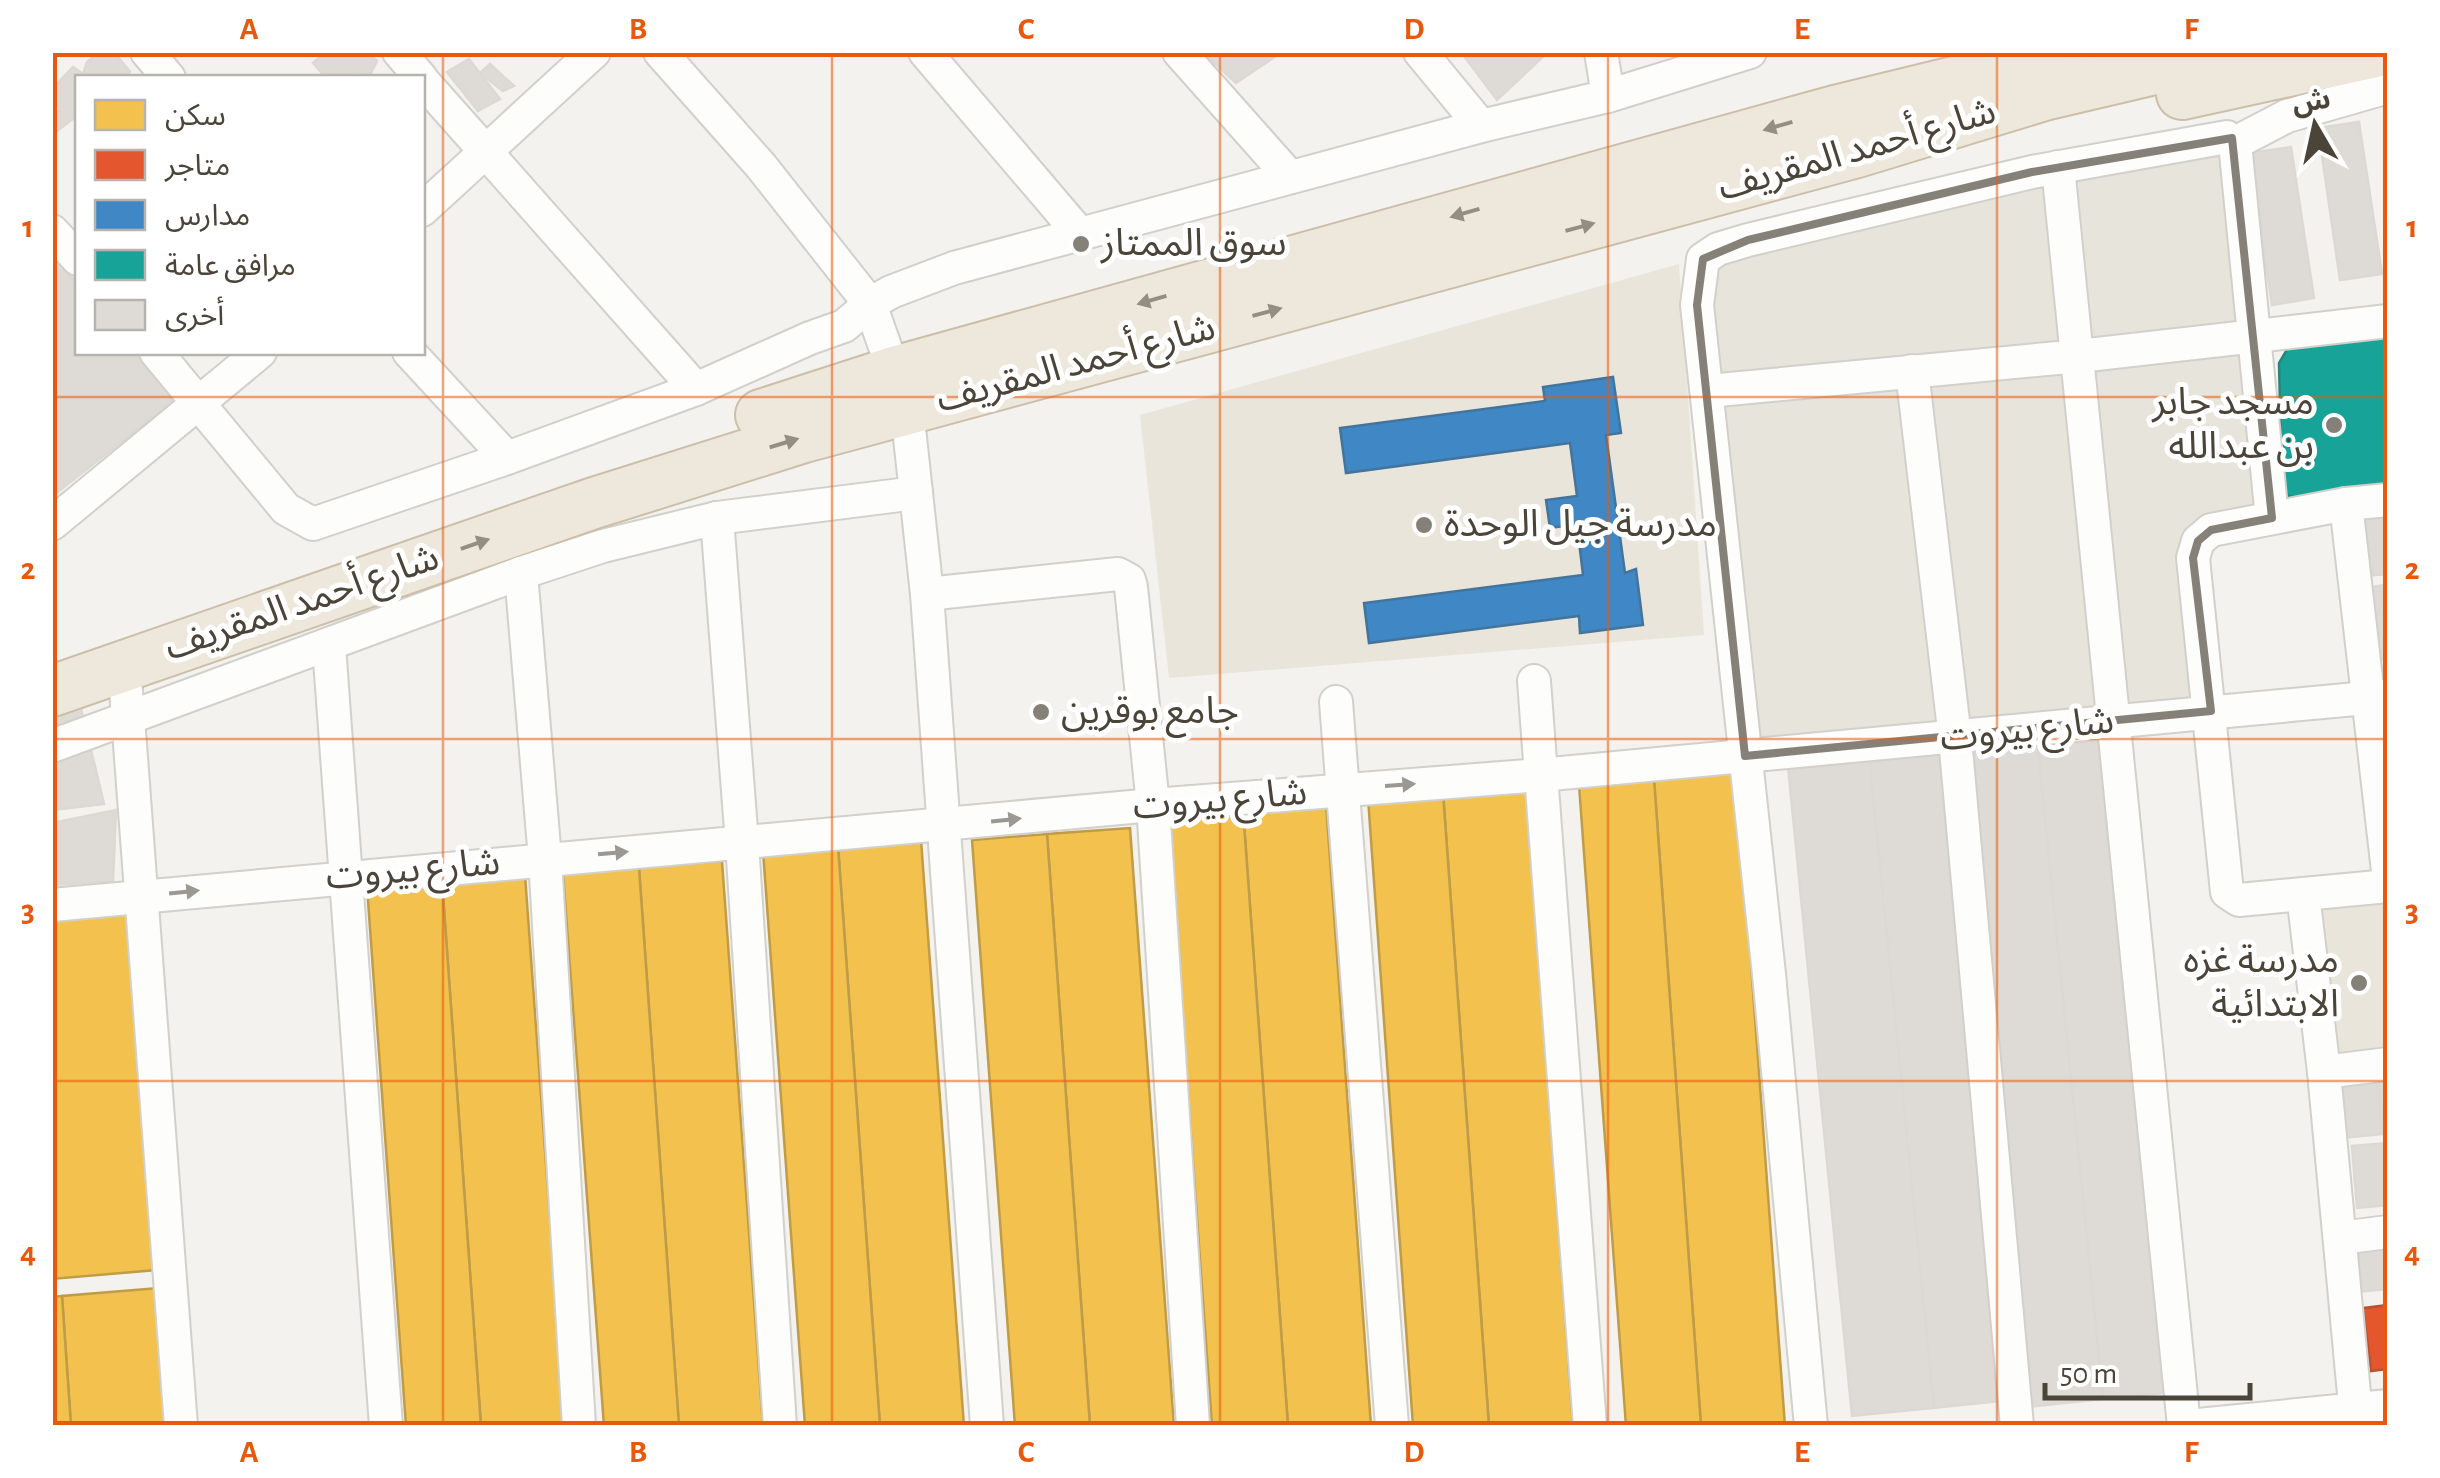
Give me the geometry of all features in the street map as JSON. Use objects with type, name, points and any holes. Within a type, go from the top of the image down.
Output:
[{"type":"highway","points":[[1846,131],[1918,74],[1978,52]]},
{"type":"highway","name":"شارع أحمد المقريف","points":[[52,657],[686,438],[900,391],[1846,131],[2044,95],[2094,66],[2227,52]]},
{"type":"highway","points":[[1846,131],[2147,102],[2374,52]]},
{"type":"highway","name":"شارع أحمد المقريف","points":[[52,691],[594,503],[804,437],[900,391]]},
{"type":"street","points":[[147,52],[166,75]]},
{"type":"street","points":[[399,52],[419,75]]},
{"type":"street","points":[[425,207],[594,52]]},
{"type":"street","points":[[660,52],[761,166],[870,304],[900,391],[926,594],[986,1426]]},
{"type":"street","points":[[925,52],[1080,234]]},
{"type":"street","points":[[1179,52],[1290,178]]},
{"type":"street","points":[[1420,52],[1480,126]]},
{"type":"street","points":[[1602,52],[1608,96]]},
{"type":"street","points":[[158,355],[286,508],[313,524],[696,389],[844,326],[870,304],[954,268],[1480,126],[1608,96],[1750,52]]},
{"type":"street","points":[[425,82],[696,389]]},
{"type":"street","points":[[2235,142],[2287,116],[2388,87]]},
{"type":"street","points":[[1811,1426],[1769,974],[1698,305],[1703,259],[1718,248],[2058,168],[2227,137],[2235,142]]},
{"type":"street","points":[[2235,142],[2272,518]]},
{"type":"street","points":[[2058,168],[2079,356],[2111,722],[2186,1426],[2367,1413],[2340,1238],[2303,894]]},
{"type":"street","points":[[52,231],[75,256]]},
{"type":"street","points":[[1708,391],[2079,356],[2388,321]]},
{"type":"street","points":[[52,524],[257,355]]},
{"type":"street","points":[[412,355],[507,458]]},
{"type":"street","points":[[1912,371],[1954,738],[2016,1426]]},
{"type":"street","points":[[52,746],[602,546],[717,518],[916,494]]},
{"type":"street","points":[[2388,500],[2346,504],[2210,530],[2198,540],[2193,558],[2227,892],[2238,900],[2388,886]]},
{"type":"street","points":[[2346,504],[2379,696],[2388,870]]},
{"type":"street","points":[[717,518],[780,1426]]},
{"type":"street","points":[[520,573],[544,858],[579,1426]]},
{"type":"street","points":[[926,594],[1118,574],[1129,580],[1153,805],[1193,1426]]},
{"type":"street","points":[[329,646],[386,1426]]},
{"type":"street","points":[[124,664],[181,1426]]},
{"type":"street","points":[[1534,682],[1590,1426]]},
{"type":"street","name":"شارع بيروت","points":[[52,905],[544,858],[1954,738],[2379,696]]},
{"type":"street","points":[[1336,702],[1392,1426]]},
{"type":"street","points":[[2324,1072],[2388,1064]]},
{"type":"street","points":[[2340,1238],[2388,1232]]},
{"type":"highlighted area","points":[[2232,138],[2272,518],[2211,530],[2198,541],[2193,558],[2211,711],[1745,756],[1697,305],[1703,259],[1748,240],[2032,172]]},
{"type":"shaded area","points":[[2227,138],[2272,517],[2198,540],[2210,711],[1747,753],[1699,304],[1718,251]]},
{"type":"shaded area","name":"مدرسة جيل الوحدة","points":[[1679,264],[1704,635],[1169,678],[1140,415]]},
{"type":"shaded area","name":"مدرسة غزه الابتدائية","points":[[2387,897],[2387,1062],[2341,1068],[2320,905]]},
{"type":"building: سكن","points":[[1737,773],[1785,1426],[1701,1426],[1654,779]]},
{"type":"building: سكن","points":[[1654,779],[1701,1426],[1626,1426],[1579,785]]},
{"type":"building: سكن","points":[[1526,787],[1573,1426],[1489,1426],[1443,793]]},
{"type":"building: سكن","points":[[1443,793],[1489,1426],[1413,1426],[1368,798]]},
{"type":"building: سكن","points":[[1326,804],[1371,1426],[1288,1426],[1243,810]]},
{"type":"building: سكن","points":[[1243,810],[1288,1426],[1212,1426],[1168,815]]},
{"type":"building: سكن","points":[[1130,828],[1174,1426],[1090,1426],[1047,834]]},
{"type":"building: سكن","points":[[1047,834],[1090,1426],[1015,1426],[972,840]]},
{"type":"building: سكن","points":[[921,840],[964,1426],[880,1426],[838,846]]},
{"type":"building: سكن","points":[[838,846],[880,1426],[805,1426],[763,851]]},
{"type":"building: سكن","points":[[722,861],[763,1426],[679,1426],[639,868]]},
{"type":"building: سكن","points":[[639,868],[679,1426],[604,1426],[563,873]]},
{"type":"building: سكن","points":[[525,875],[565,1426],[481,1426],[442,881]]},
{"type":"building: سكن","points":[[442,881],[481,1426],[406,1426],[367,887]]},
{"type":"building: سكن","points":[[134,906],[156,1270],[52,1279],[52,913]]},
{"type":"building: سكن","points":[[158,1288],[168,1426],[71,1426],[62,1296]]},
{"type":"building: سكن","points":[[62,1296],[71,1426],[52,1426],[52,1297]]},
{"type":"building: متاجر","points":[[2388,1305],[2388,1369],[2371,1371],[2363,1308]]},
{"type":"building: مدارس","points":[[1613,377],[1621,433],[1606,435],[1625,573],[1636,569],[1643,625],[1580,633],[1579,616],[1369,643],[1364,603],[1583,575],[1577,524],[1550,528],[1546,500],[1577,496],[1570,443],[1346,473],[1340,428],[1545,401],[1543,387]]},
{"type":"building: مرافق عامة","name":"مسجد جابر بن عبدالله","points":[[2388,337],[2388,487],[2300,499],[2282,494],[2279,363],[2289,346]]},
{"type":"building: أخرى","points":[[100,52],[114,52],[130,72],[75,75],[75,119],[53,134],[52,110],[60,111],[52,89],[73,67],[83,74],[87,62]]},
{"type":"building: أخرى","points":[[326,52],[367,52],[377,61],[370,75],[323,75],[313,63]]},
{"type":"building: أخرى","points":[[1207,52],[1282,52],[1236,83]]},
{"type":"building: أخرى","points":[[1461,52],[1548,52],[1497,100]]},
{"type":"building: أخرى","points":[[469,59],[500,99],[478,111],[447,72]]},
{"type":"building: أخرى","points":[[490,64],[514,86],[503,91],[480,73]]},
{"type":"building: أخرى","points":[[2359,122],[2382,274],[2340,280],[2318,128]]},
{"type":"building: أخرى","points":[[2291,147],[2314,298],[2272,305],[2249,153]]},
{"type":"building: أخرى","points":[[52,255],[75,281],[75,355],[141,355],[177,398],[55,494]]},
{"type":"building: أخرى","points":[[2388,503],[2388,574],[2364,576],[2357,506]]},
{"type":"building: أخرى","points":[[2388,585],[2388,659],[2375,660],[2369,587]]},
{"type":"building: أخرى","points":[[81,708],[104,804],[52,810],[52,715]]},
{"type":"building: أخرى","points":[[2109,733],[2175,1392],[2103,1399],[2037,740]]},
{"type":"building: أخرى","points":[[1945,740],[2011,1400],[1934,1408],[1868,747]]},
{"type":"building: أخرى","points":[[2037,740],[2103,1399],[2027,1407],[1961,748]]},
{"type":"building: أخرى","points":[[1868,747],[1934,1408],[1852,1416],[1787,756]]},
{"type":"building: أخرى","points":[[116,810],[113,881],[52,885],[52,823]]},
{"type":"building: أخرى","points":[[2375,1068],[2383,1134],[2343,1138],[2336,1072]]},
{"type":"building: أخرى","points":[[2388,1068],[2388,1135],[2384,1135],[2376,1069]]},
{"type":"building: أخرى","points":[[2388,1143],[2388,1205],[2357,1208],[2352,1146]]},
{"type":"building: أخرى","points":[[2388,1240],[2388,1289],[2356,1292],[2352,1243]]},
{"type":"place","name":"سوق الممتاز","points":[[1081,244]]},
{"type":"place","name":"مسجد جابر بن عبدالله","points":[[2334,425]]},
{"type":"place","name":"مدرسة جيل الوحدة","points":[[1424,525]]},
{"type":"place","name":"جامع بوقرين","points":[[1041,712]]},
{"type":"place","name":"مدرسة غزه الابتدائية","points":[[2359,983]]}]
